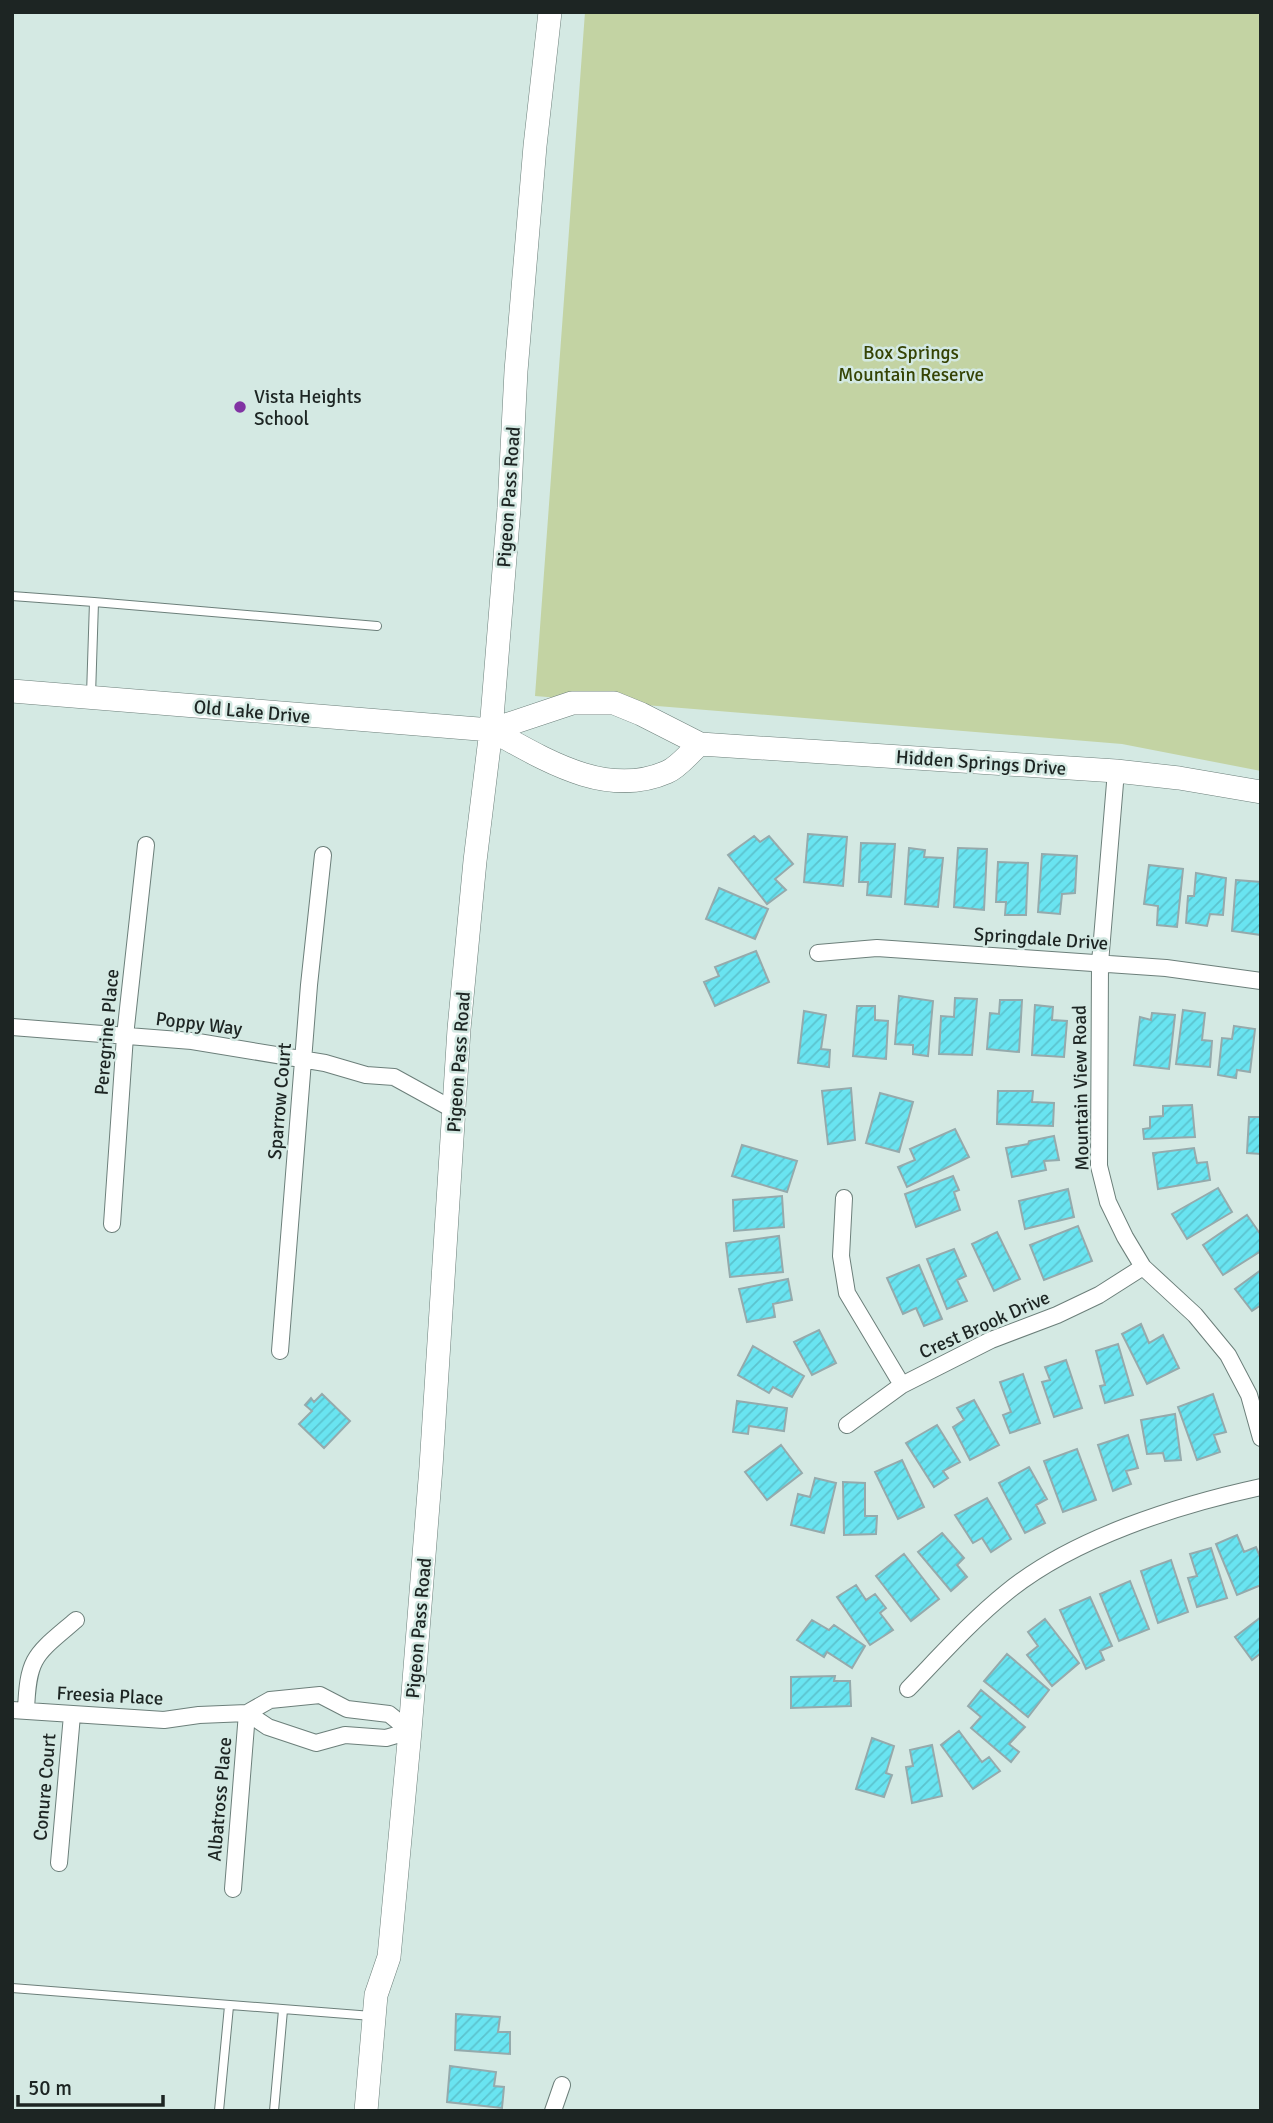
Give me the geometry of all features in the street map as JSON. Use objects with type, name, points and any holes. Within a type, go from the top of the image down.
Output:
[{"type":"main road","name":"Pigeon Pass Road","points":[[366,2111],[376,1995],[388,1957],[410,1731],[431,1467],[459,1029],[491,730],[509,508],[516,371],[535,146],[550,12]]},
{"type":"main road","name":"Old Lake Drive","points":[[12,691],[491,730]]},
{"type":"main road","name":"Hidden Springs Drive","points":[[491,730],[572,703],[614,703],[700,744],[1116,771],[1179,778],[1261,792]]},
{"type":"main road","points":[[491,730],[578,775],[628,782],[669,772],[700,744]]},
{"type":"street","name":"Mountain View Road","points":[[1116,771],[1100,963],[1098,1166],[1108,1202],[1143,1267],[1195,1315],[1228,1355],[1249,1395],[1261,1438]]},
{"type":"street","name":"Peregrine Place","points":[[112,1224],[125,1036],[146,845]]},
{"type":"street","name":"Sparrow Court","points":[[280,1351],[303,1060],[323,855]]},
{"type":"street","name":"Springdale Drive","points":[[818,953],[877,948],[1100,963],[1213,973],[1261,981]]},
{"type":"street","name":"Poppy Way","points":[[12,1027],[229,1046],[345,1068],[366,1075],[394,1077],[454,1110]]},
{"type":"street","points":[[844,1198],[841,1256],[847,1293],[902,1385]]},
{"type":"street","name":"Crest Brook Drive","points":[[846,1425],[902,1385],[991,1340],[1057,1315],[1099,1295],[1143,1267]]},
{"type":"street","points":[[908,1689],[981,1615],[1009,1591],[1074,1549],[1182,1508],[1261,1487]]},
{"type":"street","points":[[19,1710],[31,1667],[40,1651],[76,1620]]},
{"type":"street","points":[[320,1695],[347,1709],[389,1714],[410,1731],[386,1738],[345,1735],[316,1743],[268,1727],[247,1713],[270,1700],[320,1695]]},
{"type":"street","name":"Freesia Place","points":[[19,1710],[164,1720],[247,1713]]},
{"type":"street","name":"Albatross Place","points":[[233,1888],[247,1713]]},
{"type":"street","name":"Conure Court","points":[[59,1863],[72,1715]]},
{"type":"street","points":[[553,2111],[562,2085]]},
{"type":"lane","points":[[12,596],[377,626]]},
{"type":"lane","points":[[91,698],[94,602]]},
{"type":"lane","points":[[12,1988],[374,2016]]},
{"type":"lane","points":[[219,2111],[229,2006]]},
{"type":"lane","points":[[274,2111],[283,2010]]},
{"type":"green space","name":"Box Springs Mountain Reserve","points":[[585,12],[1261,12],[1261,771],[1122,744],[535,696]]},
{"type":"building","points":[[808,834],[847,837],[843,886],[804,882]]},
{"type":"building","points":[[754,836],[760,842],[769,836],[793,864],[775,879],[786,890],[767,904],[728,855]]},
{"type":"building","points":[[861,843],[895,844],[891,897],[867,895],[868,882],[859,882]]},
{"type":"building","points":[[909,848],[925,850],[924,857],[943,858],[938,907],[905,904]]},
{"type":"building","points":[[958,848],[987,849],[984,910],[954,907]]},
{"type":"building","points":[[1042,854],[1077,856],[1075,893],[1062,894],[1060,914],[1038,912]]},
{"type":"building","points":[[998,862],[1028,863],[1026,915],[1005,915],[1006,902],[996,902]]},
{"type":"building","points":[[1149,865],[1183,869],[1177,927],[1157,925],[1158,906],[1144,904]]},
{"type":"building","points":[[1196,873],[1226,878],[1223,915],[1210,914],[1207,926],[1186,923],[1188,896],[1194,896]]},
{"type":"building","points":[[1236,880],[1261,882],[1261,935],[1232,931]]},
{"type":"building","points":[[719,888],[768,909],[755,939],[706,919]]},
{"type":"building","points":[[756,951],[769,982],[715,1006],[704,982],[719,976],[715,967]]},
{"type":"building","points":[[899,996],[933,1001],[928,1056],[913,1054],[913,1045],[895,1044]]},
{"type":"building","points":[[955,998],[977,999],[972,1055],[939,1054],[941,1016],[954,1017]]},
{"type":"building","points":[[1000,1000],[1022,1000],[1019,1052],[987,1049],[990,1013],[999,1014]]},
{"type":"building","points":[[1035,1005],[1053,1007],[1052,1020],[1067,1021],[1064,1057],[1032,1055]]},
{"type":"building","points":[[857,1006],[875,1006],[875,1020],[888,1021],[886,1059],[853,1056]]},
{"type":"building","points":[[1183,1010],[1205,1013],[1202,1040],[1212,1041],[1210,1067],[1176,1064]]},
{"type":"building","points":[[804,1011],[826,1015],[821,1049],[830,1050],[829,1067],[798,1063]]},
{"type":"building","points":[[1152,1013],[1175,1015],[1169,1069],[1134,1065],[1140,1017],[1151,1020]]},
{"type":"building","points":[[1234,1026],[1255,1029],[1250,1072],[1237,1070],[1236,1078],[1218,1075],[1222,1038],[1232,1039]]},
{"type":"building","points":[[851,1088],[855,1140],[828,1144],[822,1091]]},
{"type":"building","points":[[998,1091],[1033,1091],[1032,1102],[1054,1103],[1053,1126],[997,1124]]},
{"type":"building","points":[[880,1093],[913,1102],[899,1152],[866,1143]]},
{"type":"building","points":[[1192,1105],[1195,1137],[1144,1139],[1143,1129],[1150,1128],[1150,1117],[1163,1116],[1163,1106]]},
{"type":"building","points":[[1249,1117],[1261,1117],[1261,1154],[1247,1153]]},
{"type":"building","points":[[955,1129],[969,1157],[907,1187],[898,1167],[915,1160],[910,1149]]},
{"type":"building","points":[[1054,1136],[1059,1160],[1044,1161],[1046,1170],[1012,1177],[1006,1148]]},
{"type":"building","points":[[742,1145],[797,1161],[787,1192],[732,1176]]},
{"type":"building","points":[[1194,1148],[1197,1163],[1207,1162],[1210,1180],[1158,1189],[1153,1153]]},
{"type":"building","points":[[953,1176],[959,1190],[954,1192],[960,1210],[916,1227],[905,1194]]},
{"type":"building","points":[[1218,1188],[1232,1212],[1187,1239],[1172,1214]]},
{"type":"building","points":[[1068,1189],[1074,1217],[1025,1229],[1019,1201]]},
{"type":"building","points":[[782,1196],[784,1227],[734,1231],[733,1200]]},
{"type":"building","points":[[1247,1215],[1261,1235],[1261,1251],[1223,1275],[1203,1245]]},
{"type":"building","points":[[1078,1226],[1092,1261],[1044,1280],[1030,1245]]},
{"type":"building","points":[[997,1232],[1020,1279],[994,1291],[972,1244]]},
{"type":"building","points":[[779,1236],[783,1272],[730,1277],[726,1243]]},
{"type":"building","points":[[954,1249],[966,1276],[957,1280],[967,1301],[947,1309],[927,1259]]},
{"type":"building","points":[[919,1265],[942,1319],[924,1326],[916,1308],[903,1314],[887,1278]]},
{"type":"building","points":[[1261,1270],[1261,1305],[1252,1311],[1235,1289]]},
{"type":"building","points":[[788,1279],[792,1300],[773,1304],[775,1317],[747,1322],[739,1289]]},
{"type":"building","points":[[1141,1324],[1149,1343],[1163,1335],[1179,1368],[1147,1384],[1122,1334]]},
{"type":"building","points":[[819,1330],[836,1363],[812,1375],[794,1342]]},
{"type":"building","points":[[1118,1344],[1133,1395],[1105,1403],[1100,1386],[1105,1385],[1096,1351]]},
{"type":"building","points":[[753,1346],[804,1376],[792,1397],[773,1387],[769,1393],[738,1375]]},
{"type":"building","points":[[1066,1360],[1082,1408],[1054,1417],[1042,1382],[1050,1380],[1045,1367]]},
{"type":"building","points":[[1023,1374],[1040,1423],[1010,1433],[1003,1415],[1011,1412],[1000,1382]]},
{"type":"building","points":[[322,1394],[350,1421],[324,1448],[299,1424],[312,1411],[305,1405],[311,1398],[314,1402]]},
{"type":"building","points":[[1213,1394],[1226,1432],[1214,1435],[1220,1452],[1197,1460],[1178,1407]]},
{"type":"building","points":[[974,1400],[999,1445],[970,1460],[953,1427],[964,1420],[957,1408]]},
{"type":"building","points":[[737,1401],[787,1408],[784,1431],[749,1426],[748,1434],[733,1432]]},
{"type":"building","points":[[1175,1414],[1181,1460],[1165,1461],[1163,1453],[1147,1454],[1141,1420]]},
{"type":"building","points":[[937,1425],[960,1462],[943,1471],[948,1478],[934,1487],[906,1443]]},
{"type":"building","points":[[1128,1435],[1138,1468],[1126,1471],[1131,1484],[1113,1491],[1098,1445]]},
{"type":"building","points":[[781,1445],[802,1473],[767,1500],[745,1472]]},
{"type":"building","points":[[1077,1449],[1096,1500],[1063,1512],[1044,1461]]},
{"type":"building","points":[[902,1460],[924,1507],[898,1519],[875,1472]]},
{"type":"building","points":[[1029,1467],[1047,1499],[1036,1505],[1045,1523],[1025,1533],[999,1483]]},
{"type":"building","points":[[815,1478],[836,1483],[824,1533],[791,1525],[798,1494],[810,1497]]},
{"type":"building","points":[[843,1482],[865,1483],[865,1516],[877,1516],[876,1534],[844,1535]]},
{"type":"building","points":[[987,1498],[1011,1539],[991,1552],[982,1538],[973,1543],[955,1515]]},
{"type":"building","points":[[942,1533],[964,1558],[957,1565],[967,1577],[951,1591],[918,1552]]},
{"type":"building","points":[[1237,1535],[1244,1552],[1256,1547],[1261,1559],[1261,1585],[1237,1595],[1216,1544]]},
{"type":"building","points":[[1211,1548],[1227,1598],[1197,1607],[1188,1578],[1197,1576],[1190,1554]]},
{"type":"building","points":[[904,1554],[939,1599],[911,1621],[876,1576]]},
{"type":"building","points":[[1171,1560],[1188,1612],[1158,1623],[1141,1571]]},
{"type":"building","points":[[1130,1581],[1149,1629],[1119,1641],[1100,1594]]},
{"type":"building","points":[[856,1585],[866,1600],[875,1594],[886,1608],[880,1613],[893,1630],[870,1645],[837,1597]]},
{"type":"building","points":[[1090,1597],[1112,1646],[1100,1651],[1104,1660],[1086,1669],[1060,1610]]},
{"type":"building","points":[[1261,1617],[1261,1653],[1252,1660],[1235,1637]]},
{"type":"building","points":[[1045,1619],[1079,1663],[1052,1686],[1027,1655],[1038,1646],[1028,1632]]},
{"type":"building","points":[[812,1620],[829,1630],[834,1625],[865,1646],[852,1668],[827,1652],[824,1657],[797,1640]]},
{"type":"building","points":[[1007,1654],[1049,1690],[1028,1717],[984,1681]]},
{"type":"building","points":[[835,1676],[834,1681],[850,1681],[851,1706],[791,1708],[791,1677]]},
{"type":"building","points":[[981,1690],[1025,1727],[1009,1744],[1019,1752],[1011,1762],[971,1728],[981,1717],[968,1706]]},
{"type":"building","points":[[959,1731],[982,1762],[989,1757],[1000,1771],[973,1789],[941,1745]]},
{"type":"building","points":[[872,1738],[894,1746],[886,1773],[892,1775],[884,1797],[856,1789]]},
{"type":"building","points":[[932,1745],[942,1796],[912,1803],[906,1767],[913,1766],[910,1750]]},
{"type":"building","points":[[456,2014],[500,2017],[498,2032],[510,2032],[510,2054],[455,2050]]},
{"type":"building","points":[[450,2066],[496,2072],[494,2086],[504,2087],[502,2108],[447,2102]]},
{"type":"place","name":"Vista Heights School","points":[[240,407]]}]
